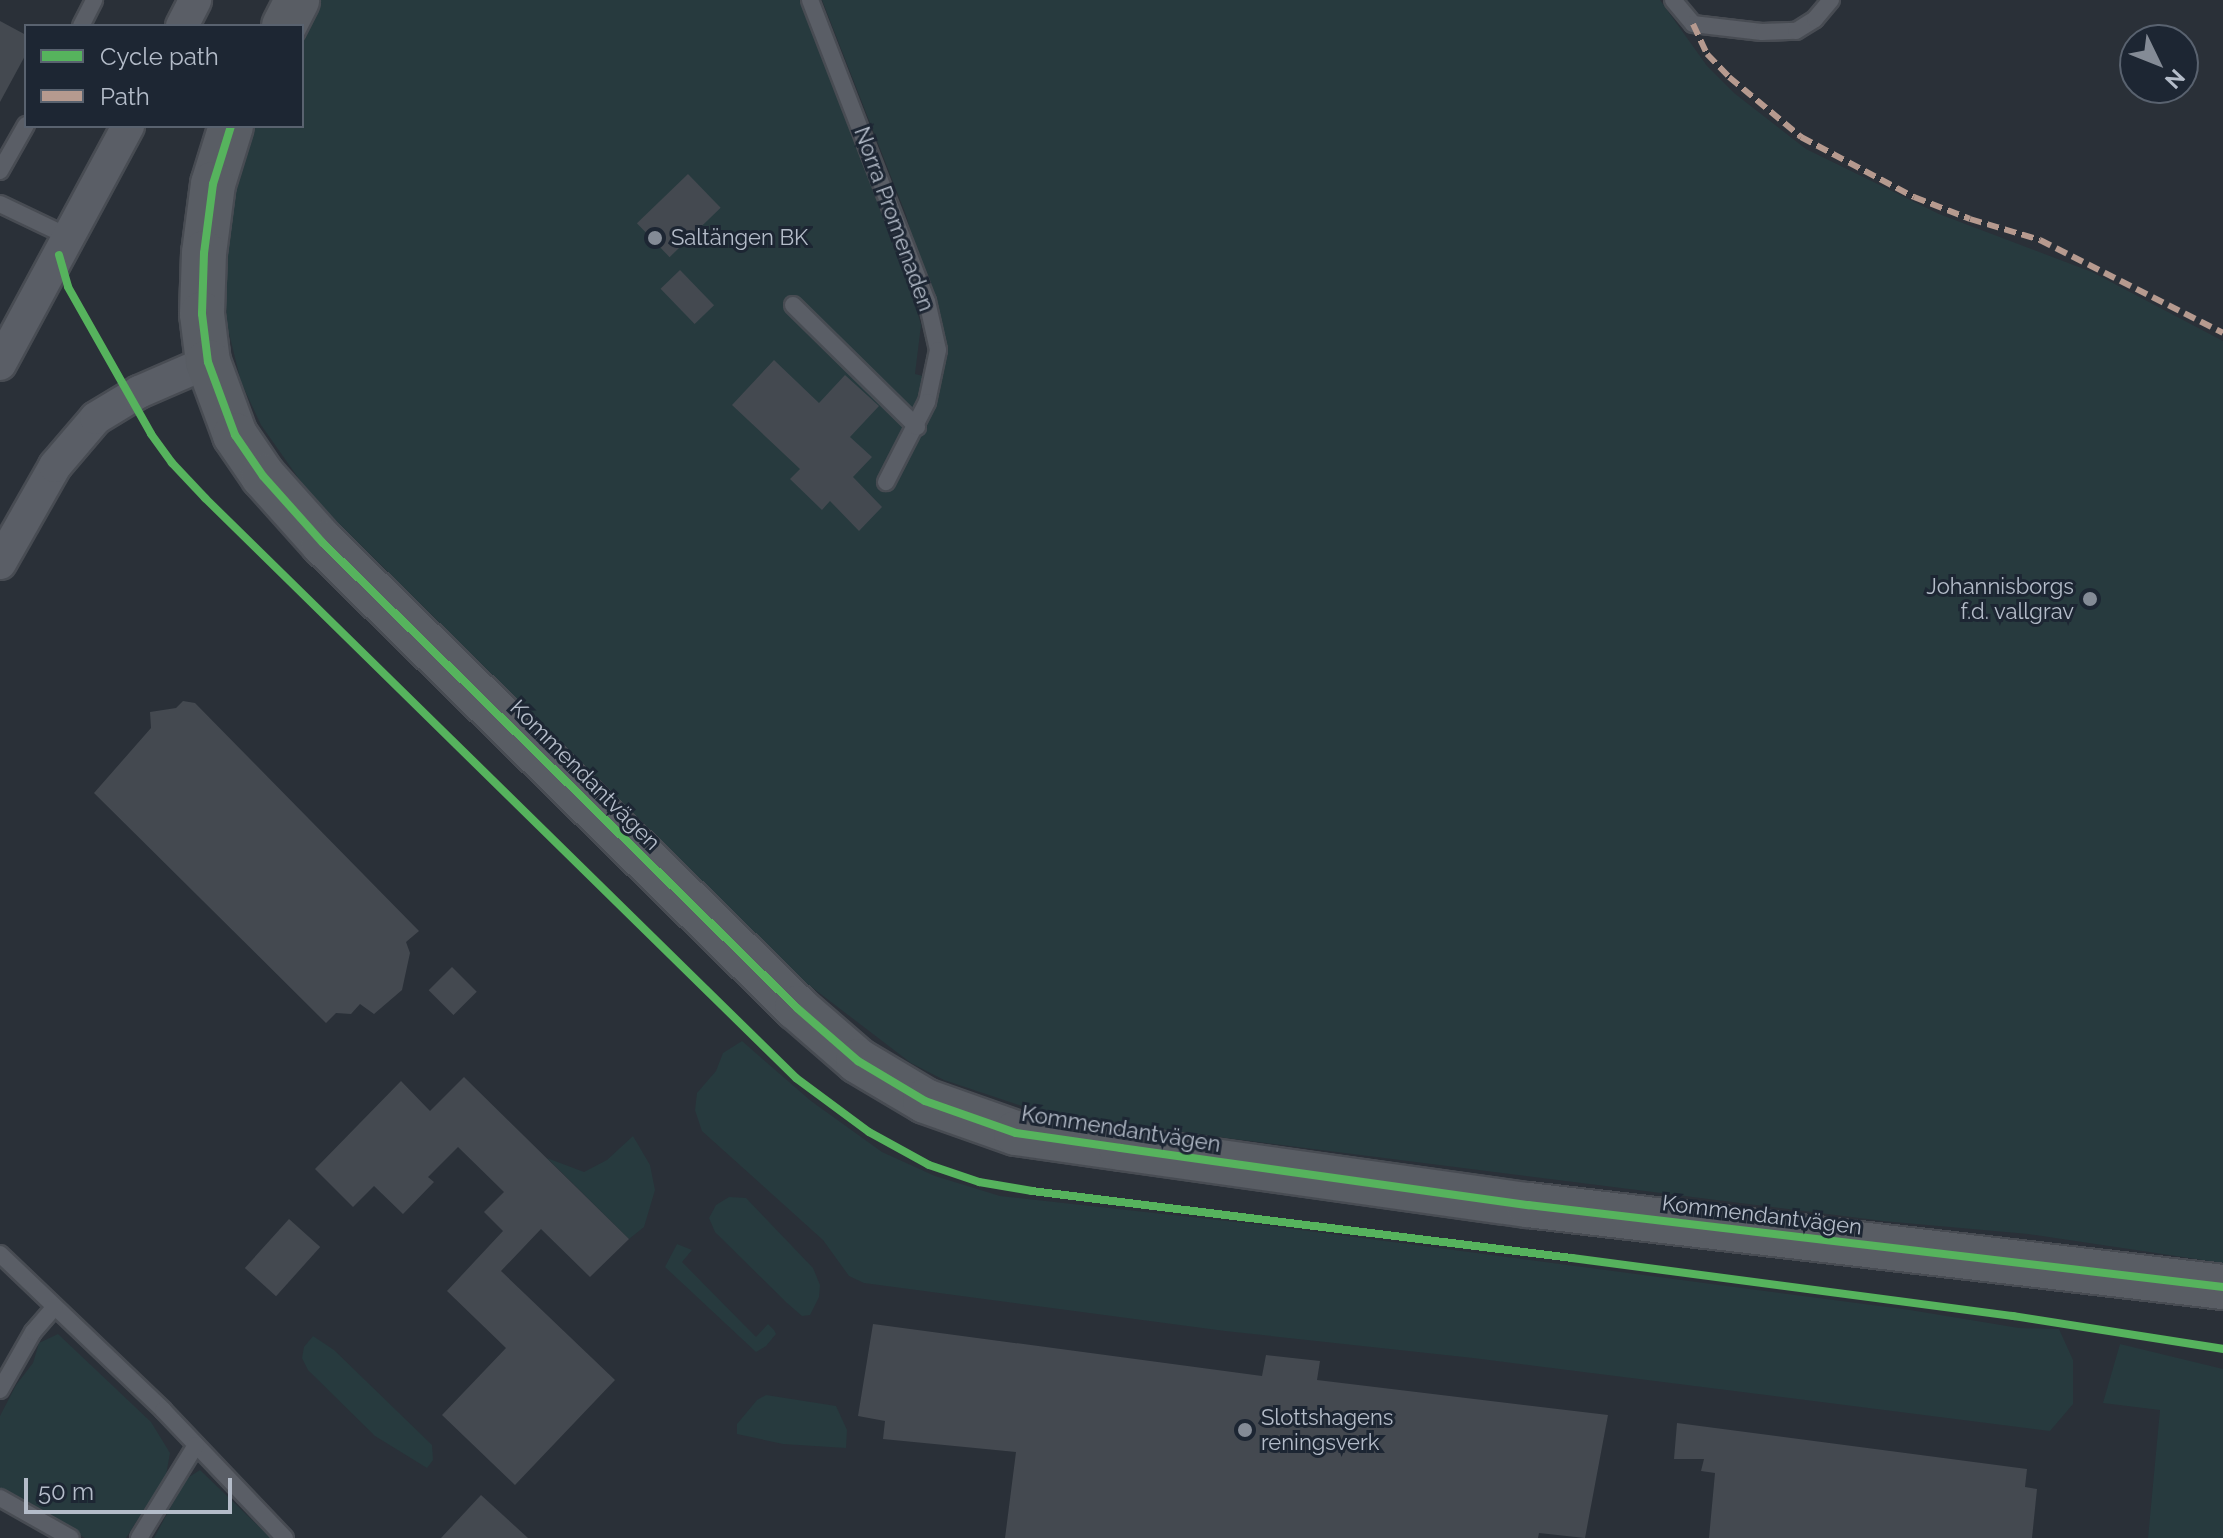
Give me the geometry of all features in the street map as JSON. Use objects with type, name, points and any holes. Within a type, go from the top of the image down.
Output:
[{"type":"street","points":[[183,24],[195,0]]},
{"type":"street","points":[[285,24],[297,0]]},
{"type":"street","points":[[0,364],[127,128]]},
{"type":"street","points":[[0,563],[11,516],[96,418],[139,392],[208,362],[202,314],[204,253],[213,184],[230,128]]},
{"type":"street","name":"Kommendantvägen","points":[[208,362],[235,435],[263,476],[323,543],[797,1008],[858,1061],[925,1101],[1016,1133],[1528,1205],[2217,1289]]},
{"type":"lane","points":[[82,24],[94,0]]},
{"type":"lane","name":"Norra Promenaden","points":[[810,0],[927,301],[938,350],[927,402],[917,427],[886,482]]},
{"type":"lane","points":[[1673,0],[1693,24],[1762,32],[1796,31],[1815,19],[1831,0]]},
{"type":"lane","points":[[0,171],[24,128]]},
{"type":"lane","points":[[0,204],[69,237]]},
{"type":"lane","points":[[793,305],[917,427]]},
{"type":"lane","points":[[0,1254],[196,1445],[285,1538]]},
{"type":"lane","points":[[0,1390],[33,1332],[55,1307]]},
{"type":"lane","points":[[139,1538],[196,1445]]},
{"type":"lane","points":[[0,1498],[71,1538]]},
{"type":"green space","points":[[320,0],[800,0],[910,286],[921,325],[915,374],[942,381],[943,347],[906,215],[822,0],[1660,0],[1707,66],[1734,93],[1806,149],[1939,214],[2092,272],[2223,341],[2223,1263],[2028,1234],[1883,1221],[1107,1123],[1028,1108],[944,1080],[911,1063],[801,979],[311,496],[261,425],[241,382],[227,325],[224,265],[235,170],[255,128],[304,128],[304,30]]},
{"type":"green space","points":[[742,1041],[811,1101],[882,1152],[935,1176],[1000,1196],[1263,1225],[1910,1310],[2019,1328],[2059,1329],[2073,1360],[2073,1404],[2050,1431],[1473,1358],[1225,1331],[864,1283],[849,1276],[823,1240],[702,1131],[695,1110],[697,1093],[716,1071],[723,1053]]},
{"type":"green space","points":[[633,1136],[650,1165],[655,1190],[644,1227],[629,1239],[547,1158],[584,1172],[607,1160]]},
{"type":"green space","points":[[729,1197],[746,1198],[813,1268],[820,1285],[819,1297],[810,1315],[802,1316],[787,1303],[715,1232],[709,1218],[716,1205]]},
{"type":"green space","points":[[677,1244],[692,1250],[682,1262],[756,1337],[768,1324],[774,1330],[776,1334],[766,1346],[756,1352],[665,1267]]},
{"type":"green space","points":[[58,1334],[151,1422],[170,1453],[166,1475],[126,1538],[85,1538],[0,1488],[0,1416],[16,1385],[33,1363],[39,1343]]},
{"type":"green space","points":[[313,1336],[334,1350],[432,1445],[433,1460],[427,1468],[375,1436],[308,1370],[302,1358],[304,1347]]},
{"type":"green space","points":[[2120,1344],[2223,1369],[2223,1538],[2148,1538],[2160,1410],[2103,1403]]},
{"type":"green space","points":[[766,1395],[836,1406],[847,1430],[846,1448],[783,1444],[737,1434],[737,1424],[757,1400]]},
{"type":"green space","points":[[200,1470],[271,1538],[154,1538],[186,1479]]},
{"type":"building","points":[[0,21],[24,34],[24,58],[0,102]]},
{"type":"building","name":"Saltängen BK","points":[[688,174],[721,208],[670,257],[637,223]]},
{"type":"building","points":[[680,270],[714,305],[695,324],[661,289]]},
{"type":"building","points":[[774,360],[819,403],[845,375],[879,406],[850,437],[872,457],[853,477],[882,507],[859,531],[830,501],[822,510],[790,479],[800,469],[732,405]]},
{"type":"building","points":[[183,701],[195,703],[419,931],[406,942],[410,953],[402,990],[374,1014],[360,1004],[351,1014],[336,1013],[326,1023],[94,793],[151,728],[150,712],[176,708]]},
{"type":"building","points":[[452,967],[477,992],[453,1015],[429,990]]},
{"type":"building","points":[[464,1077],[629,1239],[590,1277],[541,1229],[501,1271],[615,1380],[515,1485],[442,1415],[506,1348],[447,1291],[503,1231],[484,1212],[504,1192],[458,1147],[428,1177],[434,1182],[403,1214],[374,1186],[353,1207],[315,1169],[401,1081],[430,1111]]},
{"type":"building","points":[[289,1219],[320,1247],[276,1296],[245,1268]]},
{"type":"building","name":"Slottshagens reningsverk","points":[[873,1324],[1262,1376],[1266,1355],[1320,1361],[1317,1380],[1608,1415],[1585,1538],[1539,1533],[1538,1538],[1005,1538],[1016,1452],[883,1439],[885,1421],[858,1416]]},
{"type":"building","points":[[1677,1423],[2027,1469],[2025,1487],[2037,1489],[2032,1538],[1709,1538],[1715,1473],[1701,1471],[1704,1459],[1674,1459]]},
{"type":"building","points":[[481,1495],[528,1538],[441,1538]]},
{"type":"marked path","points":[[1693,24],[1707,54],[1729,77],[1801,137],[1914,197],[1970,219],[2040,240],[2223,333]]},
{"type":"cycle path","points":[[230,128],[213,184],[204,253],[202,314],[208,362],[235,435],[263,476],[323,543],[797,1008],[858,1061],[925,1101],[1016,1133],[1528,1205],[2223,1287]]},
{"type":"cycle path","points":[[59,255],[68,287],[151,434],[172,463],[205,498],[796,1078],[869,1132],[929,1165],[979,1182],[1032,1191],[2013,1316],[2223,1349]]},
{"type":"place","name":"Saltängen BK","points":[[655,238]]},
{"type":"place","name":"Johannisborgs f.d. vallgrav","points":[[2090,599]]},
{"type":"place","name":"Slottshagens reningsverk","points":[[1245,1430]]}]
